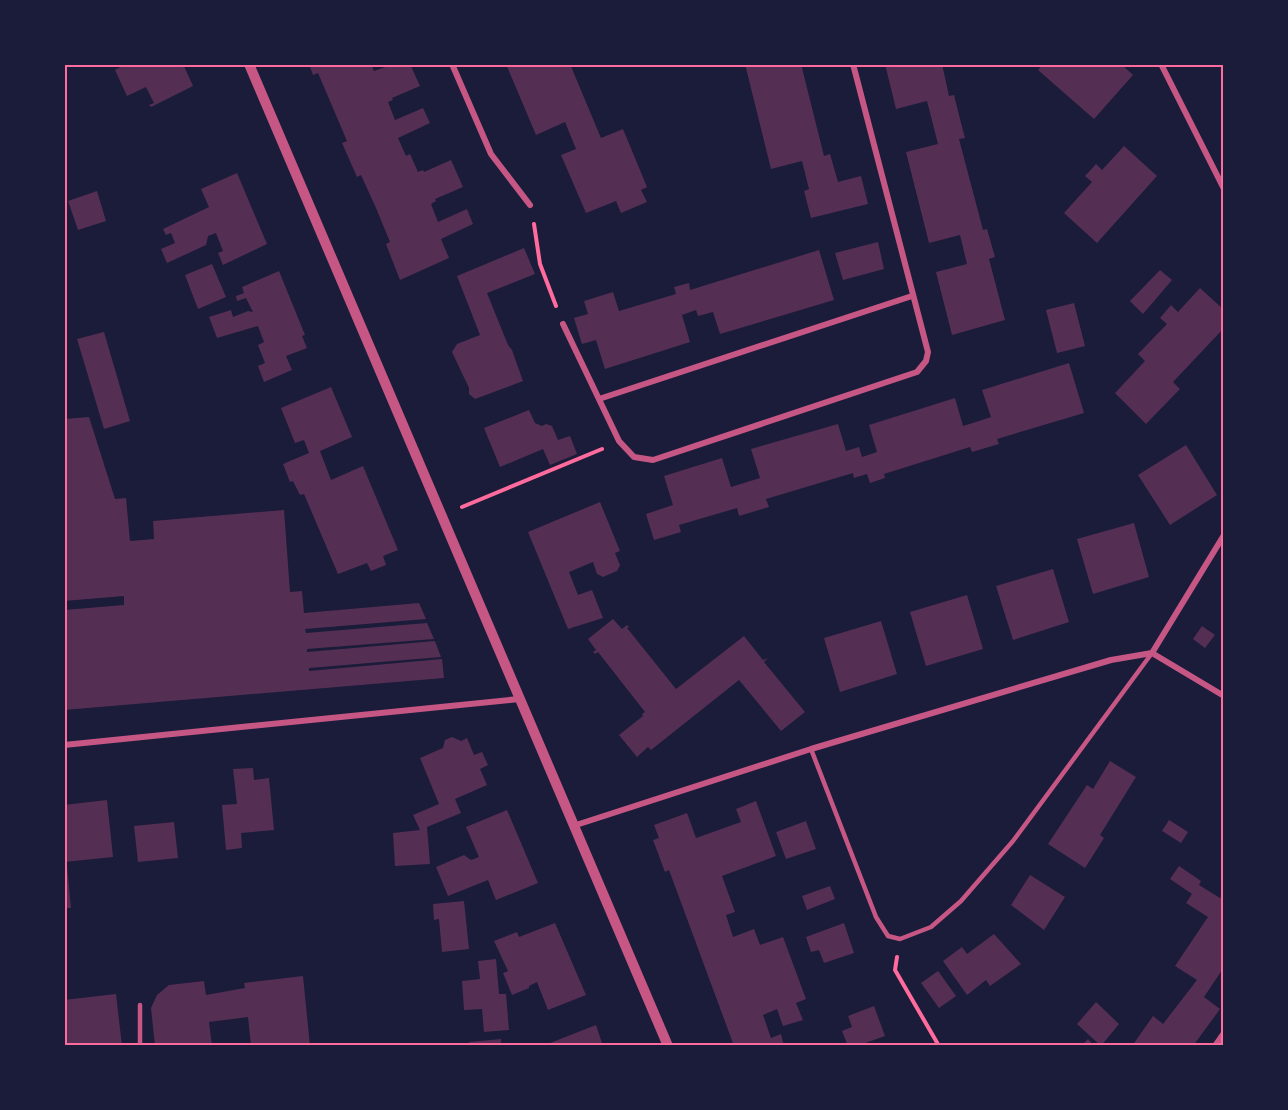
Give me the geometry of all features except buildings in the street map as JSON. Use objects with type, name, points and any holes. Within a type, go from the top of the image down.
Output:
[{"type":"street","points":[[249,64],[668,1046]]},
{"type":"street","points":[[452,64],[491,154],[530,205]]},
{"type":"street","points":[[563,324],[619,441],[634,457],[653,460],[917,372],[926,361],[928,352],[853,64]]},
{"type":"street","points":[[1161,64],[1224,189]]},
{"type":"street","points":[[599,399],[912,296]]},
{"type":"street","points":[[1152,653],[1224,535]]},
{"type":"street","points":[[573,826],[811,749],[1111,660],[1152,653],[1224,696]]},
{"type":"street","points":[[64,745],[519,699]]},
{"type":"street","points":[[1215,1046],[1224,1032]]},
{"type":"lane","points":[[811,749],[876,917],[888,936],[900,939],[931,927],[961,901],[1014,841],[1152,653]]},
{"type":"lane","points":[[140,1005],[140,1046]]},
{"type":"path","points":[[530,205],[540,264],[563,324]]},
{"type":"path","points":[[441,515],[619,441]]},
{"type":"path","points":[[900,939],[895,970],[939,1046]]}]
